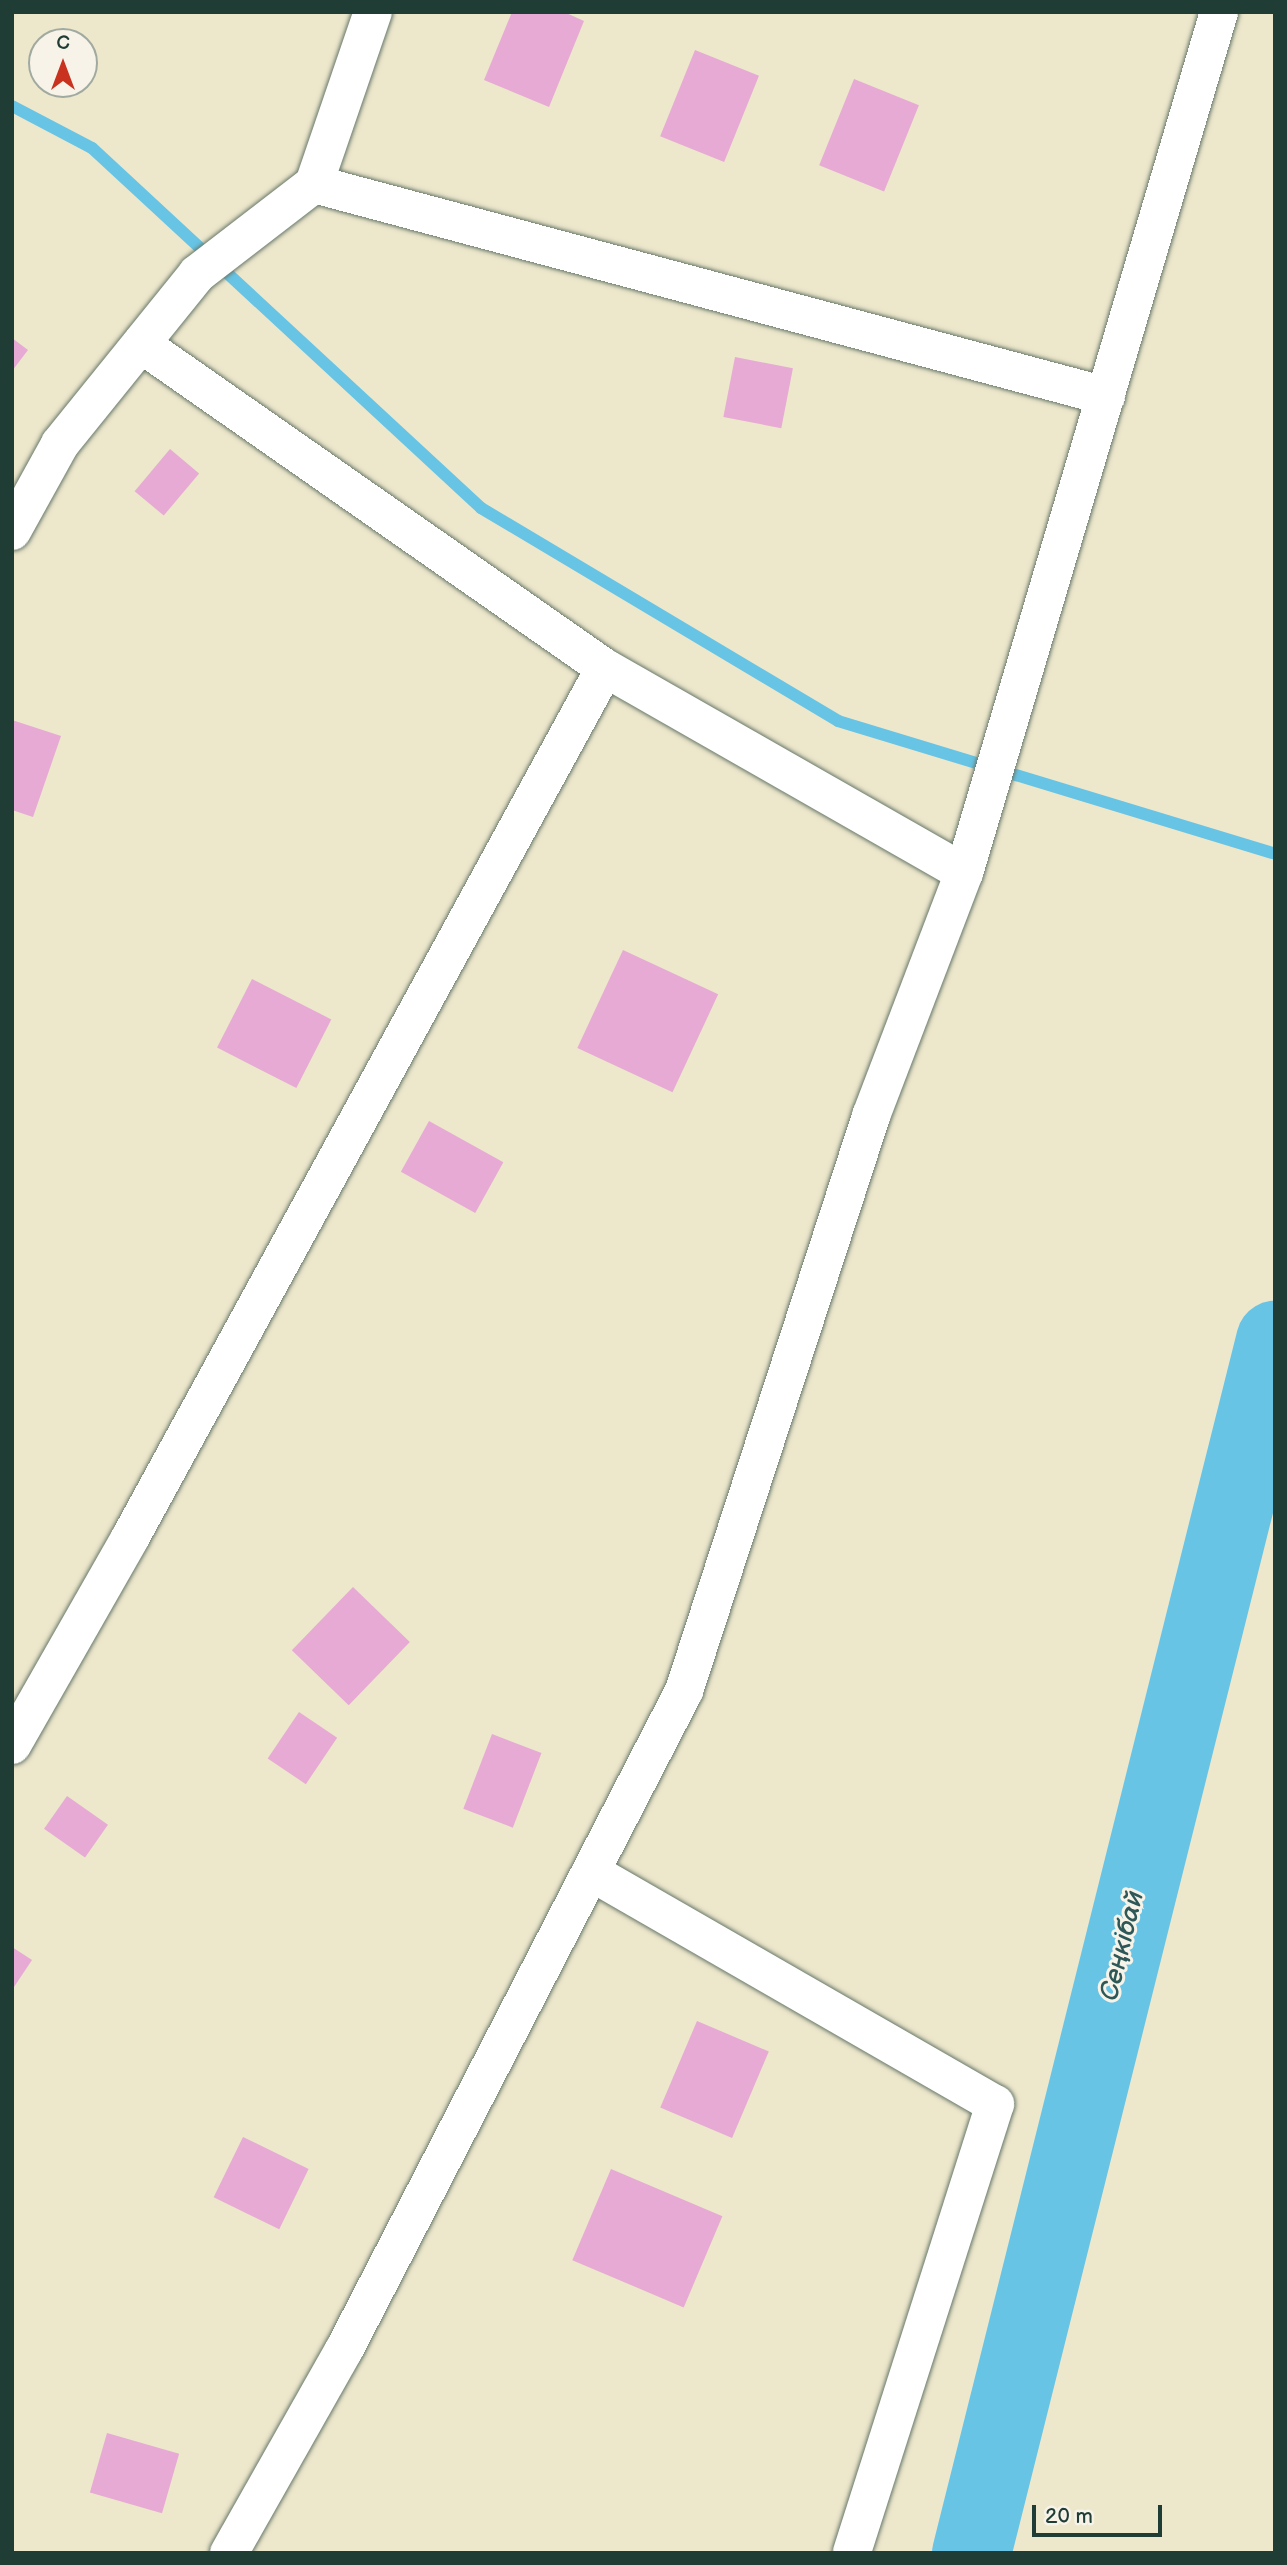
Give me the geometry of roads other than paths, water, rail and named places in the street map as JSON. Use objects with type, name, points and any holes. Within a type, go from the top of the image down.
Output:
[{"type":"street","points":[[12,531],[60,444],[197,274],[314,184],[373,12]]},
{"type":"street","points":[[229,2553],[344,2350],[684,1691],[871,1116],[964,873],[1219,12]]},
{"type":"street","points":[[314,184],[1105,396]]},
{"type":"street","points":[[141,344],[605,668],[964,873]]},
{"type":"street","points":[[12,1745],[137,1526],[605,668]]},
{"type":"street","points":[[591,1872],[995,2104],[852,2553]]},
{"type":"waterway","points":[[12,106],[92,148],[481,508],[838,721],[1275,854]]},
{"type":"waterway","name":"Сеңкібай","points":[[971,2553],[1275,1340]]}]
